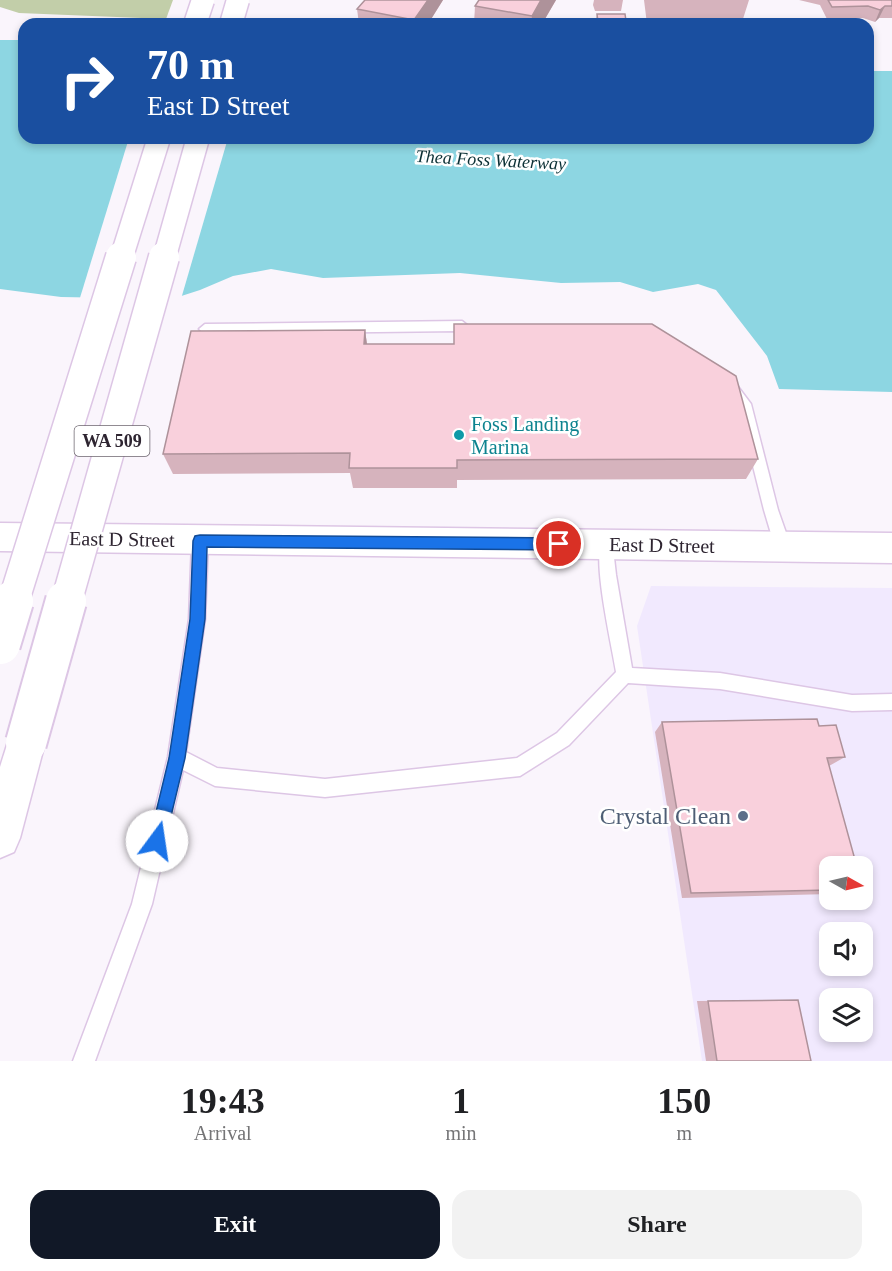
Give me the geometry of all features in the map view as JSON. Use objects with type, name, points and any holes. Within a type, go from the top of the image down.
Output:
[{"type":"main road","points":[[197,18],[203,0]]},
{"type":"main road","points":[[233,18],[238,0]]},
{"type":"main road","name":"WA 509","points":[[0,644],[157,144]]},
{"type":"main road","name":"WA 509","points":[[0,838],[196,144]]},
{"type":"main road","name":"East D Street","points":[[0,537],[892,548]]},
{"type":"lane","points":[[205,329],[462,326],[472,333],[484,333]]},
{"type":"lane","points":[[718,378],[736,392],[744,404],[783,547]]},
{"type":"lane","points":[[84,1061],[142,904],[177,758],[197,619],[200,541]]},
{"type":"lane","points":[[607,545],[608,575],[624,675]]},
{"type":"lane","points":[[177,758],[215,777],[325,788],[520,767],[562,739],[624,675],[720,681],[852,703],[892,702]]},
{"type":"shaded area","points":[[651,586],[892,588],[892,1061],[702,1061],[637,626]]},
{"type":"green space","points":[[0,0],[173,0],[166,18],[19,13],[0,7]]},
{"type":"water","name":"Thea Foss Waterway","points":[[0,40],[18,40],[18,144],[874,144],[874,71],[892,71],[892,392],[779,389],[767,356],[716,290],[698,284],[653,292],[620,282],[561,283],[460,273],[323,278],[271,269],[233,276],[172,299],[61,297],[0,289]]},
{"type":"pier","points":[[127,144],[226,144],[181,299],[172,302],[79,301]]},
{"type":"building","points":[[365,0],[428,0],[415,18],[357,9]]},
{"type":"building","points":[[479,0],[541,0],[532,16],[475,6]]},
{"type":"building","points":[[828,0],[892,0],[892,6],[885,6],[880,10],[868,6],[832,7]]},
{"type":"building","points":[[597,14],[625,14],[626,18],[598,18]]},
{"type":"building","name":"Foss Landing Marina","points":[[454,324],[652,324],[736,376],[758,459],[457,460],[457,468],[349,468],[350,453],[163,454],[191,331],[365,330],[364,344],[454,344]]},
{"type":"building","points":[[817,719],[819,726],[836,725],[845,757],[827,758],[854,856],[819,856],[819,890],[691,893],[662,722]]},
{"type":"building","points":[[798,1000],[811,1061],[717,1061],[708,1001]]},
{"type":"place","name":"Foss Landing Marina","points":[[459,435]]},
{"type":"place","name":"Crystal Clean","points":[[743,816]]},
{"type":"route","points":[[157,841],[177,758],[197,619],[200,541],[559,544]]}]
